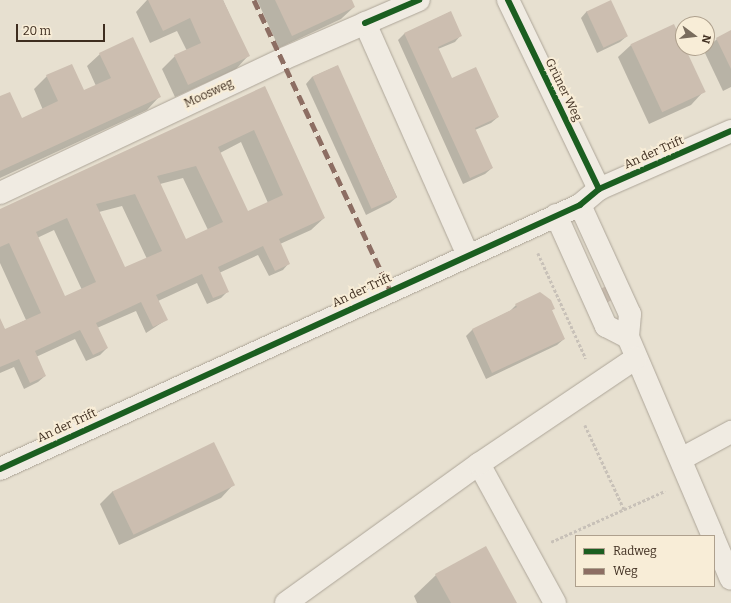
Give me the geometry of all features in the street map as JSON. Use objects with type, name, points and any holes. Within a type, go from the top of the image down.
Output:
[{"type":"street","name":"Moosweg","points":[[0,193],[365,23],[419,0]]},
{"type":"street","name":"Grüner Weg","points":[[508,0],[598,189]]},
{"type":"street","points":[[365,23],[468,254]]},
{"type":"street","name":"An der Trift","points":[[0,469],[468,254],[580,205],[598,189],[731,131]]},
{"type":"street","points":[[580,205],[630,314],[628,337],[712,535]]},
{"type":"street","points":[[556,215],[606,326],[628,337]]},
{"type":"street","points":[[286,603],[479,464],[636,358]]},
{"type":"street","points":[[681,459],[731,432]]},
{"type":"street","points":[[479,464],[555,603]]},
{"type":"street","points":[[715,542],[731,579]]},
{"type":"path","points":[[550,278],[598,384]]},
{"type":"path","points":[[574,400],[624,509]]},
{"type":"path","points":[[528,552],[689,480]]},
{"type":"building","points":[[148,0],[223,0],[250,56],[188,85],[174,55],[201,43],[190,18],[163,31]]},
{"type":"building","points":[[275,0],[352,0],[355,7],[292,36]]},
{"type":"building","points":[[611,0],[628,36],[603,48],[587,11]]},
{"type":"building","points":[[451,11],[462,36],[438,47],[452,78],[476,67],[499,117],[475,128],[493,168],[470,178],[404,33]]},
{"type":"building","points":[[674,24],[675,56],[689,56],[706,92],[662,112],[630,44]]},
{"type":"building","points":[[731,30],[731,69],[716,38]]},
{"type":"building","points":[[133,37],[161,97],[0,171],[0,96],[10,92],[22,118],[58,101],[46,75],[72,64],[84,90],[111,78],[99,53]]},
{"type":"building","points":[[338,65],[397,197],[371,209],[312,76]]},
{"type":"building","points":[[265,86],[325,218],[279,239],[290,264],[275,271],[263,246],[218,267],[229,292],[213,298],[202,274],[156,295],[168,320],[153,327],[141,302],[96,323],[108,348],[93,355],[80,330],[35,351],[46,376],[30,383],[19,359],[0,367],[0,318],[5,329],[41,313],[9,243],[0,247],[0,209]],"holes":[[[254,130],[283,195],[248,211],[218,147]],[[196,166],[223,222],[186,239],[157,176]],[[135,194],[162,251],[125,267],[96,204]],[[67,218],[96,282],[65,296],[36,232]]]},
{"type":"building","points":[[608,285],[615,298],[606,303],[599,290]]},
{"type":"building","points":[[540,292],[551,300],[555,309],[552,310],[565,339],[492,373],[472,329],[517,307],[515,304]]},
{"type":"building","points":[[214,442],[235,485],[133,535],[112,492]]},
{"type":"building","points":[[486,546],[517,603],[451,603],[435,574]]},
{"type":"marked path","points":[[254,0],[390,290]]},
{"type":"cycle path","points":[[365,23],[419,0]]},
{"type":"cycle path","points":[[508,0],[599,189]]},
{"type":"cycle path","points":[[0,469],[580,205],[599,189],[731,131]]}]
